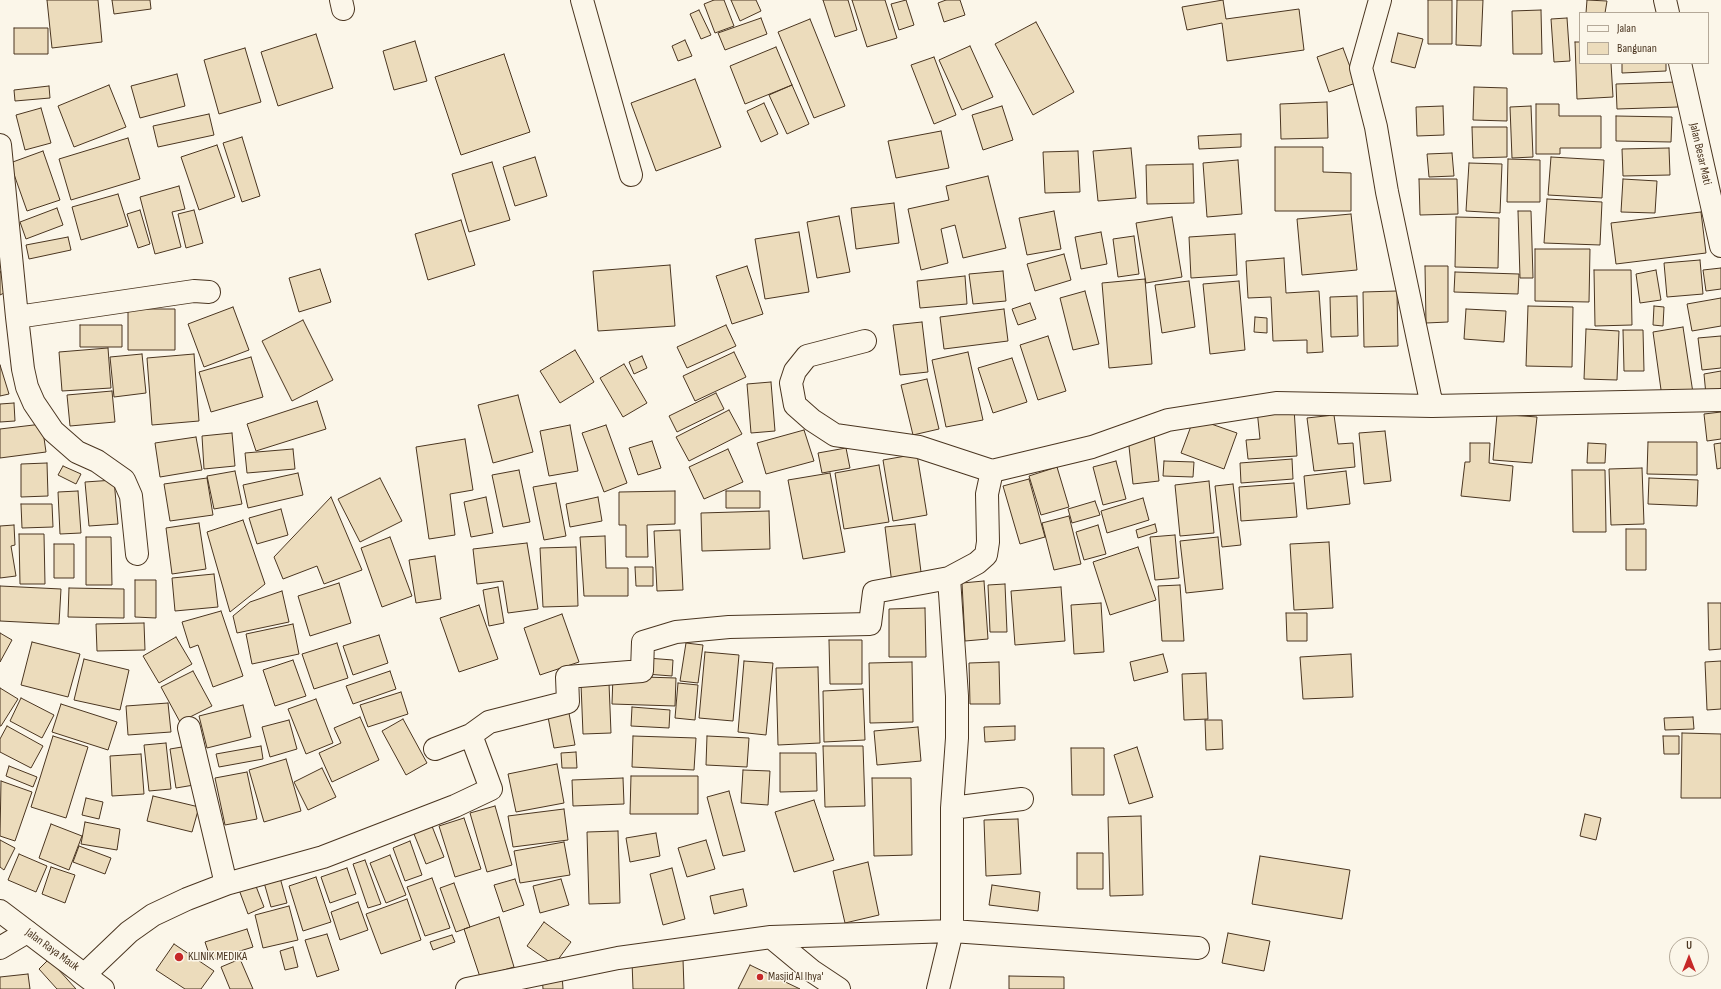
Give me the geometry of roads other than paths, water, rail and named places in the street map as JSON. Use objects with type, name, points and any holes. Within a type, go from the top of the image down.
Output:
[{"type":"street","points":[[582,0],[631,175]]},
{"type":"street","points":[[1380,0],[1360,68],[1376,127],[1387,192],[1432,406]]},
{"type":"street","points":[[1665,0],[1668,12]]},
{"type":"street","name":"Jalan Besar Mati","points":[[1680,64],[1721,246]]},
{"type":"street","points":[[0,145],[17,317],[23,369],[27,387],[46,422],[65,443],[111,470],[124,480],[128,486],[131,496],[137,554]]},
{"type":"street","points":[[17,317],[176,294],[209,292]]},
{"type":"street","points":[[865,341],[807,356],[795,371],[791,383],[795,405],[812,420],[835,435],[919,447],[992,471],[1092,447],[1168,420],[1276,403],[1432,406],[1721,400]]},
{"type":"street","points":[[435,749],[472,735],[489,722],[568,702],[567,677],[642,671],[643,642],[676,632],[729,627],[870,624],[874,592],[949,578],[977,563],[986,555],[988,542],[987,494],[992,471]]},
{"type":"street","points":[[938,989],[952,931],[952,808],[957,738],[957,696],[949,578]]},
{"type":"street","points":[[189,728],[226,884]]},
{"type":"street","points":[[84,974],[129,932],[153,915],[187,899],[226,884],[323,857],[455,806],[491,789],[472,735]]},
{"type":"street","points":[[952,808],[1022,800]]},
{"type":"street","name":"Jalan Raya Mauk","points":[[0,911],[103,989]]},
{"type":"street","points":[[467,989],[618,958],[770,937],[952,931],[1198,948]]},
{"type":"street","points":[[0,948],[27,932]]},
{"type":"street","points":[[770,937],[812,971],[839,989]]},
{"type":"place","name":"KLINIK MEDIKA","points":[[179,957]]},
{"type":"place","name":"Masjid Al Ihya'","points":[[760,977]]}]
